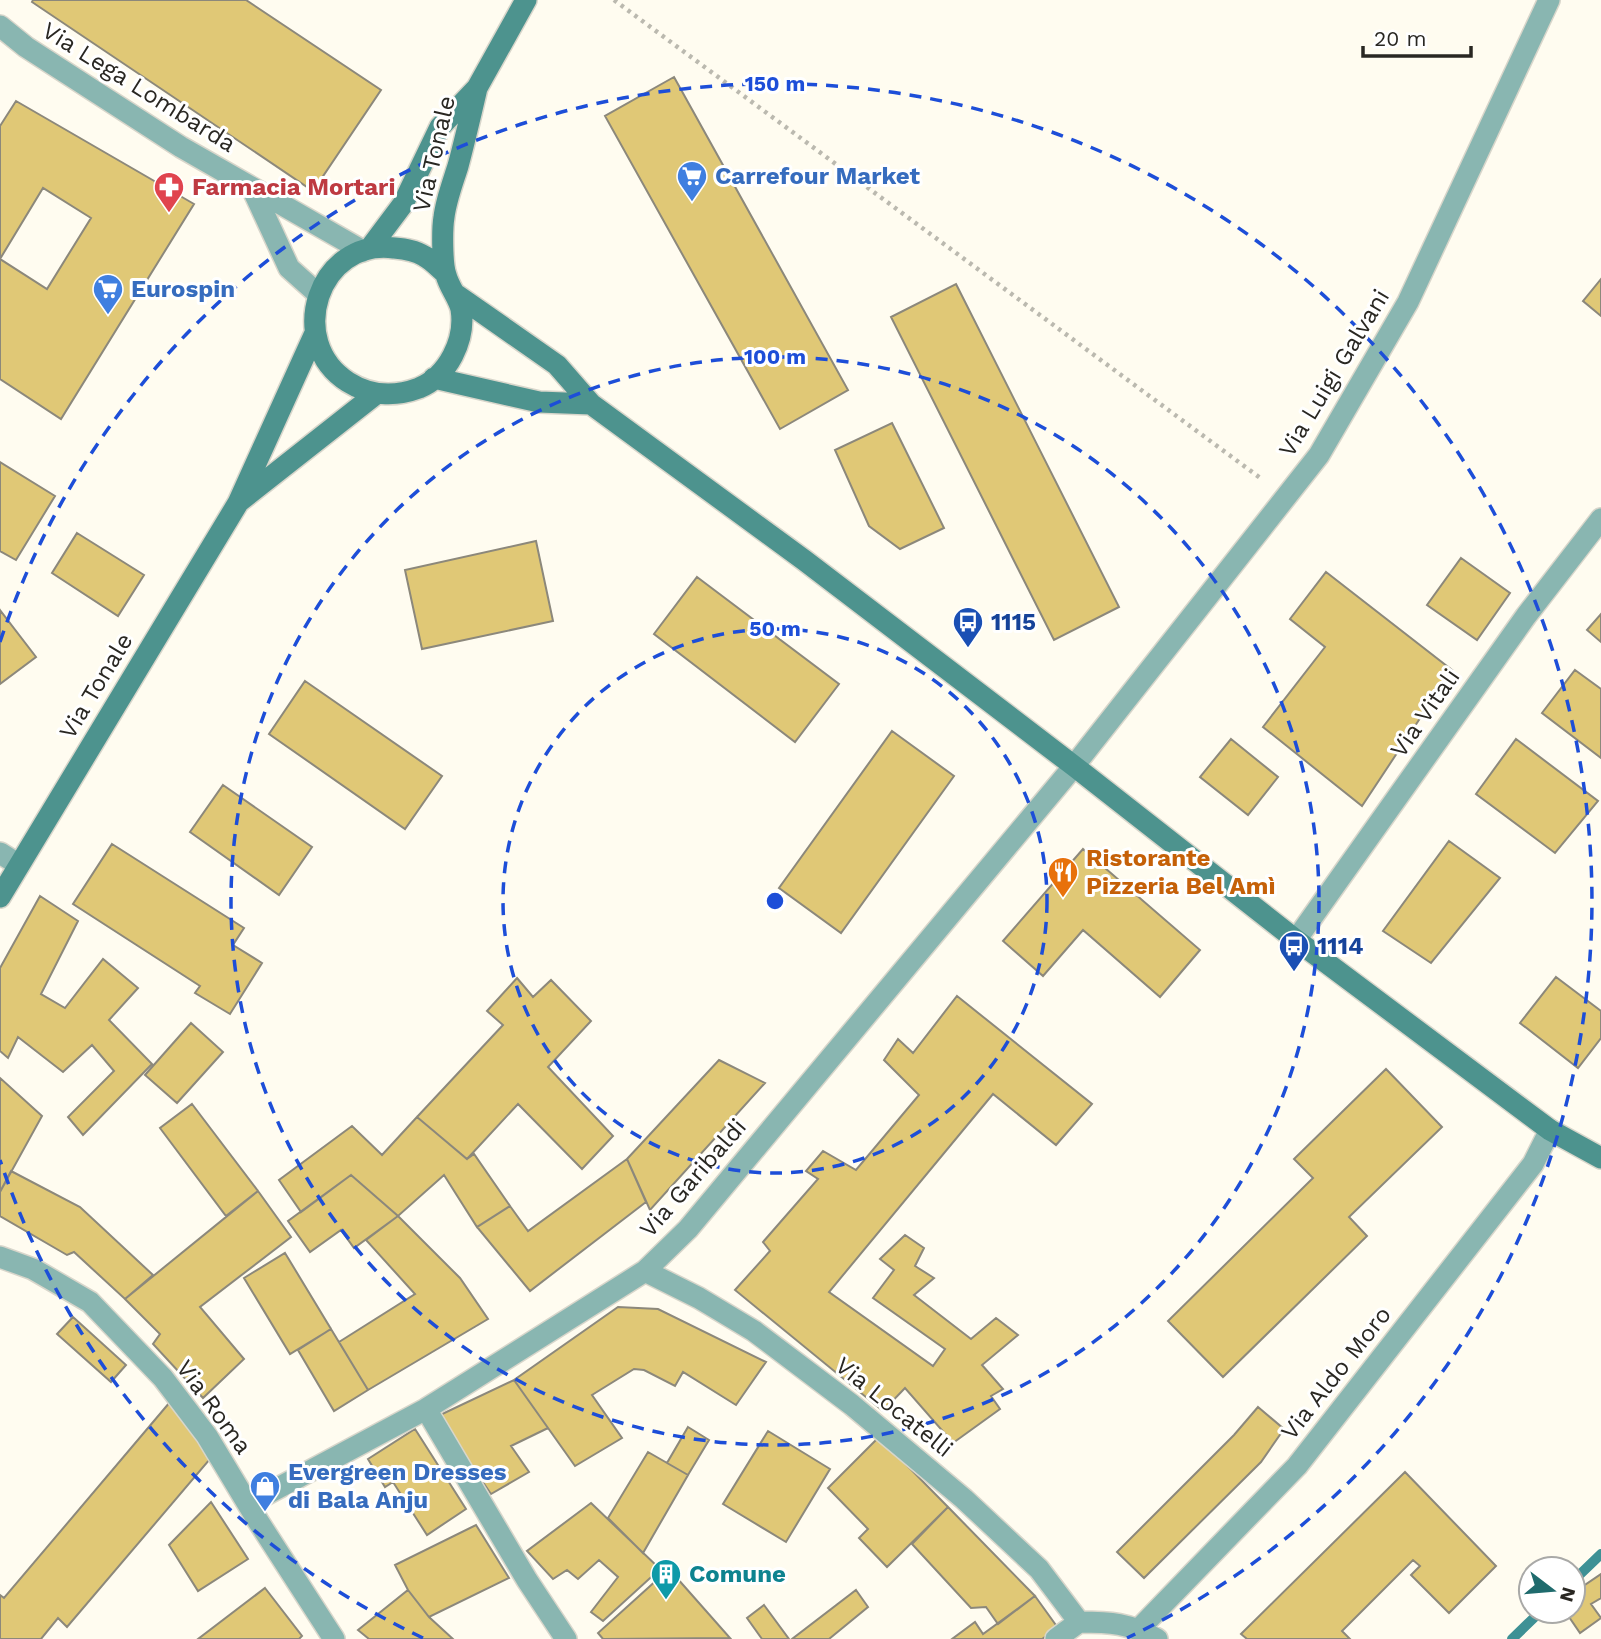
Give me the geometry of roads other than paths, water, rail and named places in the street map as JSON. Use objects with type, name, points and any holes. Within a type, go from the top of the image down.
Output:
[{"type":"main road","name":"Via Tonale","points":[[477,88],[443,218],[445,273],[460,307],[461,329],[454,354],[443,370],[423,386],[402,394],[376,394],[360,390],[338,376],[323,358],[313,320],[318,295],[331,272],[347,259],[367,250],[403,204],[440,127],[477,88],[526,0]]},
{"type":"main road","points":[[367,250],[385,247],[410,250],[425,256],[445,273]]},
{"type":"main road","points":[[454,293],[556,365],[591,404],[804,560],[1296,940],[1550,1130],[1601,1158]]},
{"type":"main road","name":"Via Tonale","points":[[0,897],[238,503],[315,333]]},
{"type":"main road","points":[[434,377],[539,402],[591,404]]},
{"type":"main road","name":"Via Tonale","points":[[238,503],[344,422],[376,394]]},
{"type":"street","name":"Via Luigi Galvani","points":[[1074,766],[1320,455],[1408,302],[1549,0]]},
{"type":"street","name":"Via Lega Lombarda","points":[[0,26],[26,47],[181,147],[367,250]]},
{"type":"street","points":[[253,188],[289,268],[318,295]]},
{"type":"street","name":"Via Vitali","points":[[1296,940],[1526,616],[1601,519]]},
{"type":"street","name":"Via Garibaldi","points":[[248,1504],[426,1409],[645,1270],[688,1229],[1074,766]]},
{"type":"street","points":[[0,853],[19,865]]},
{"type":"street","name":"Via Aldo Moro","points":[[1148,1634],[1297,1466],[1533,1164],[1550,1130]]},
{"type":"street","name":"Via Roma","points":[[0,1258],[33,1269],[90,1302],[163,1378],[208,1436],[331,1638]]},
{"type":"street","name":"Via Locatelli","points":[[645,1270],[754,1331],[852,1405],[964,1499],[1039,1569],[1079,1622]]},
{"type":"street","points":[[426,1409],[527,1580],[566,1639]]},
{"type":"street","points":[[1056,1639],[1079,1622],[1112,1622],[1148,1634]]},
{"type":"waterway","points":[[1587,1568],[1601,1554]]},
{"type":"waterway","points":[[1512,1639],[1526,1625]]},
{"type":"place","name":"Carrefour Market","points":[[692,203]]},
{"type":"place","name":"Farmacia Mortari","points":[[169,214]]},
{"type":"place","name":"Eurospin","points":[[108,316]]},
{"type":"place","name":"1115","points":[[968,649]]},
{"type":"place","name":"Ristorante Pizzeria Bel Amì","points":[[1063,899]]},
{"type":"place","name":"1114","points":[[1294,973]]},
{"type":"place","name":"Evergreen Dresses di Bala Anju","points":[[265,1513]]},
{"type":"place","name":"Comune","points":[[666,1601]]}]
